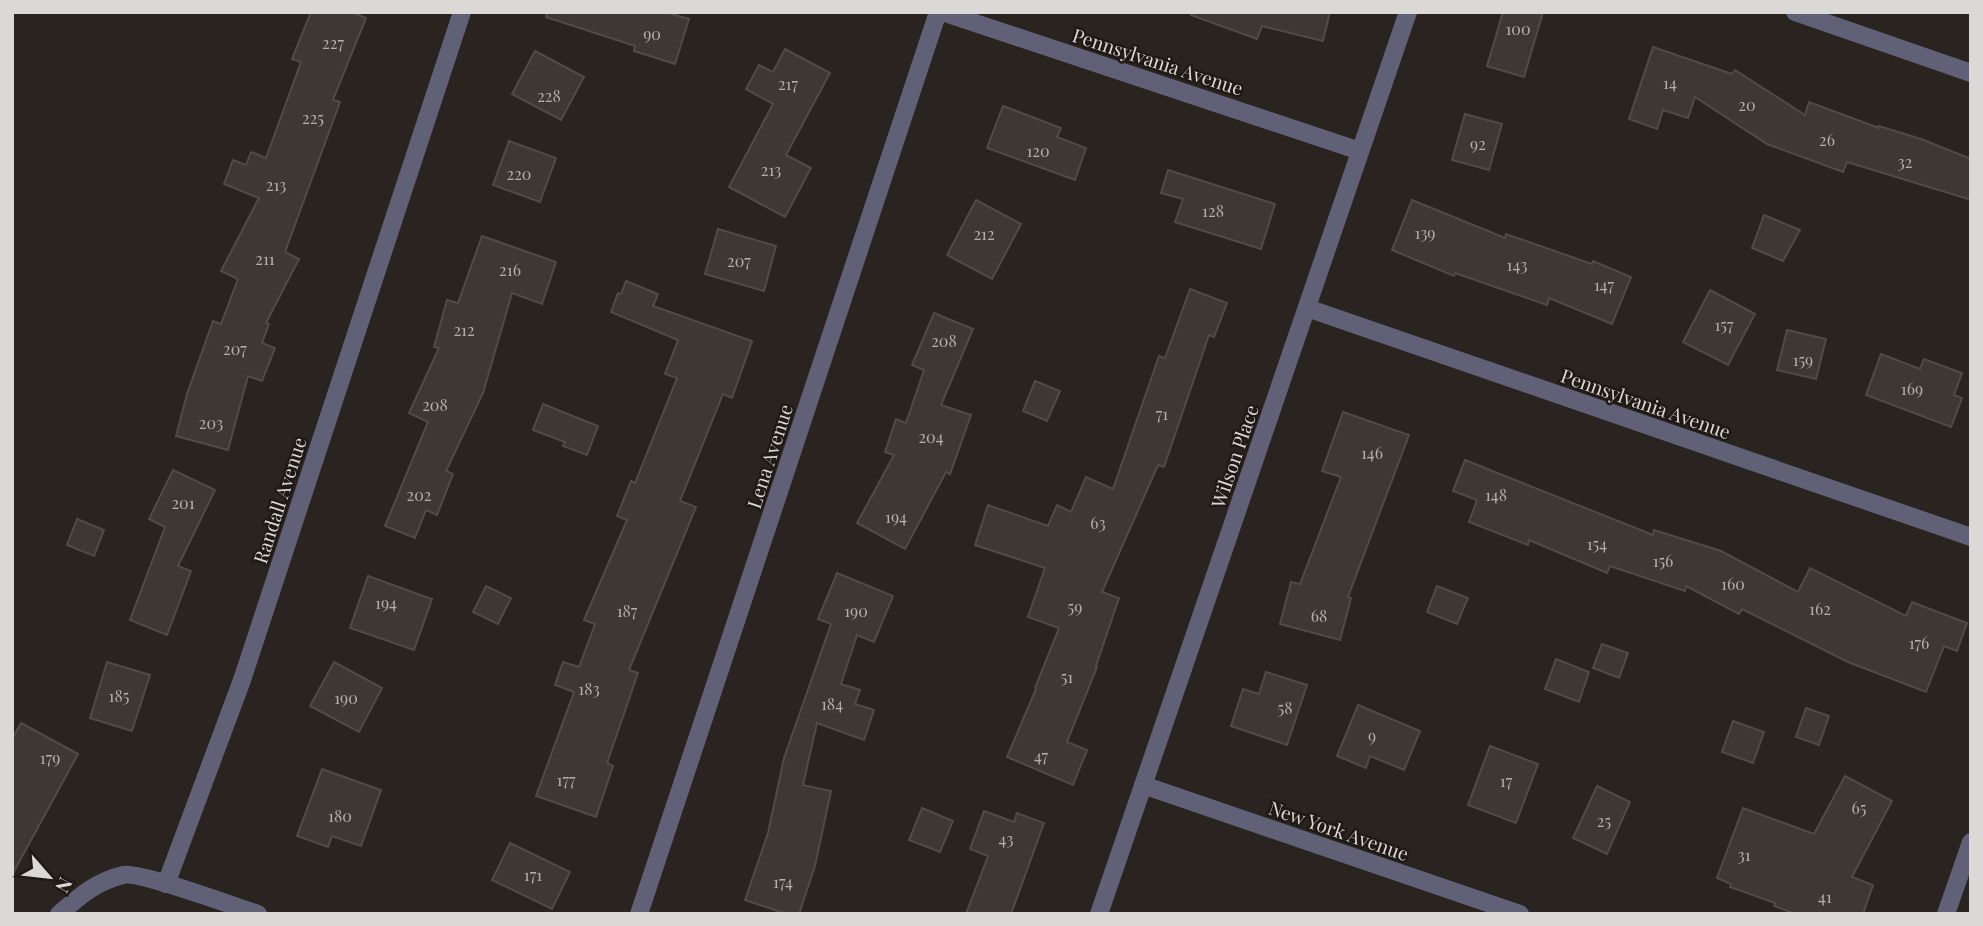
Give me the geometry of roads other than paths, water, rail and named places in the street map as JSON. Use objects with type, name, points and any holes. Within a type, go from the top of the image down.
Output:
[{"type":"street","name":"Randall Avenue","points":[[166,884],[242,680],[462,12]]},
{"type":"street","name":"Pennsylvania Avenue","points":[[940,12],[1360,150]]},
{"type":"street","name":"Lena Avenue","points":[[639,914],[940,12]]},
{"type":"street","name":"Wilson Place","points":[[1099,914],[1408,12]]},
{"type":"street","points":[[1795,12],[1971,73]]},
{"type":"street","name":"Pennsylvania Avenue","points":[[1307,308],[1971,537]]},
{"type":"street","name":"New York Avenue","points":[[1143,785],[1520,914]]},
{"type":"street","points":[[1946,914],[1971,842]]},
{"type":"street","points":[[59,914],[91,887],[126,874],[166,884],[257,914]]}]
